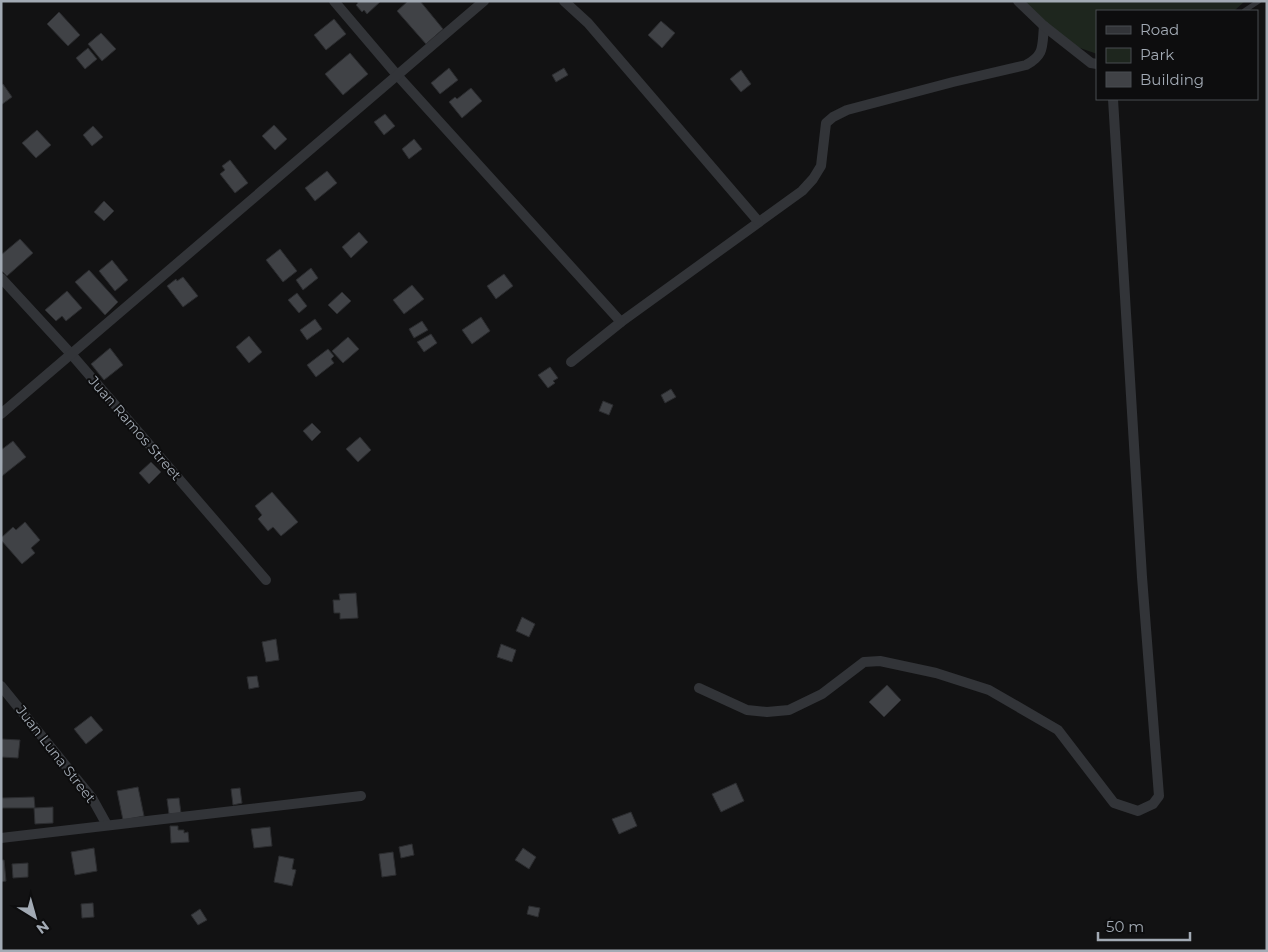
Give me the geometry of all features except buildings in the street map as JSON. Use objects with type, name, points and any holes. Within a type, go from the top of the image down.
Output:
[{"type":"street","points":[[334,1],[397,75],[621,322]]},
{"type":"street","points":[[1,414],[484,1]]},
{"type":"street","points":[[564,1],[588,23],[758,221]]},
{"type":"street","points":[[1018,1],[1044,26],[1091,63],[1096,64]]},
{"type":"street","points":[[571,362],[621,322],[802,191],[821,166],[826,123],[833,117],[847,110],[943,84],[1026,65],[1037,59],[1042,50],[1044,26]]},
{"type":"street","points":[[699,688],[747,710],[767,712],[789,710],[822,694],[864,662],[880,661],[936,674],[989,690],[1058,730],[1114,803],[1138,811],[1153,804],[1159,796],[1142,577],[1113,100]]},
{"type":"street","name":"Juan Ramos Street","points":[[1,278],[72,355],[266,580]]},
{"type":"street","name":"Juan Luna Street","points":[[1,686],[92,798],[107,825]]},
{"type":"street","points":[[1,838],[361,796]]},
{"type":"lane","points":[[1246,10],[1259,1]]},
{"type":"green space","points":[[1020,1],[1245,1],[1235,10],[1096,10],[1096,54],[1069,44]]}]
